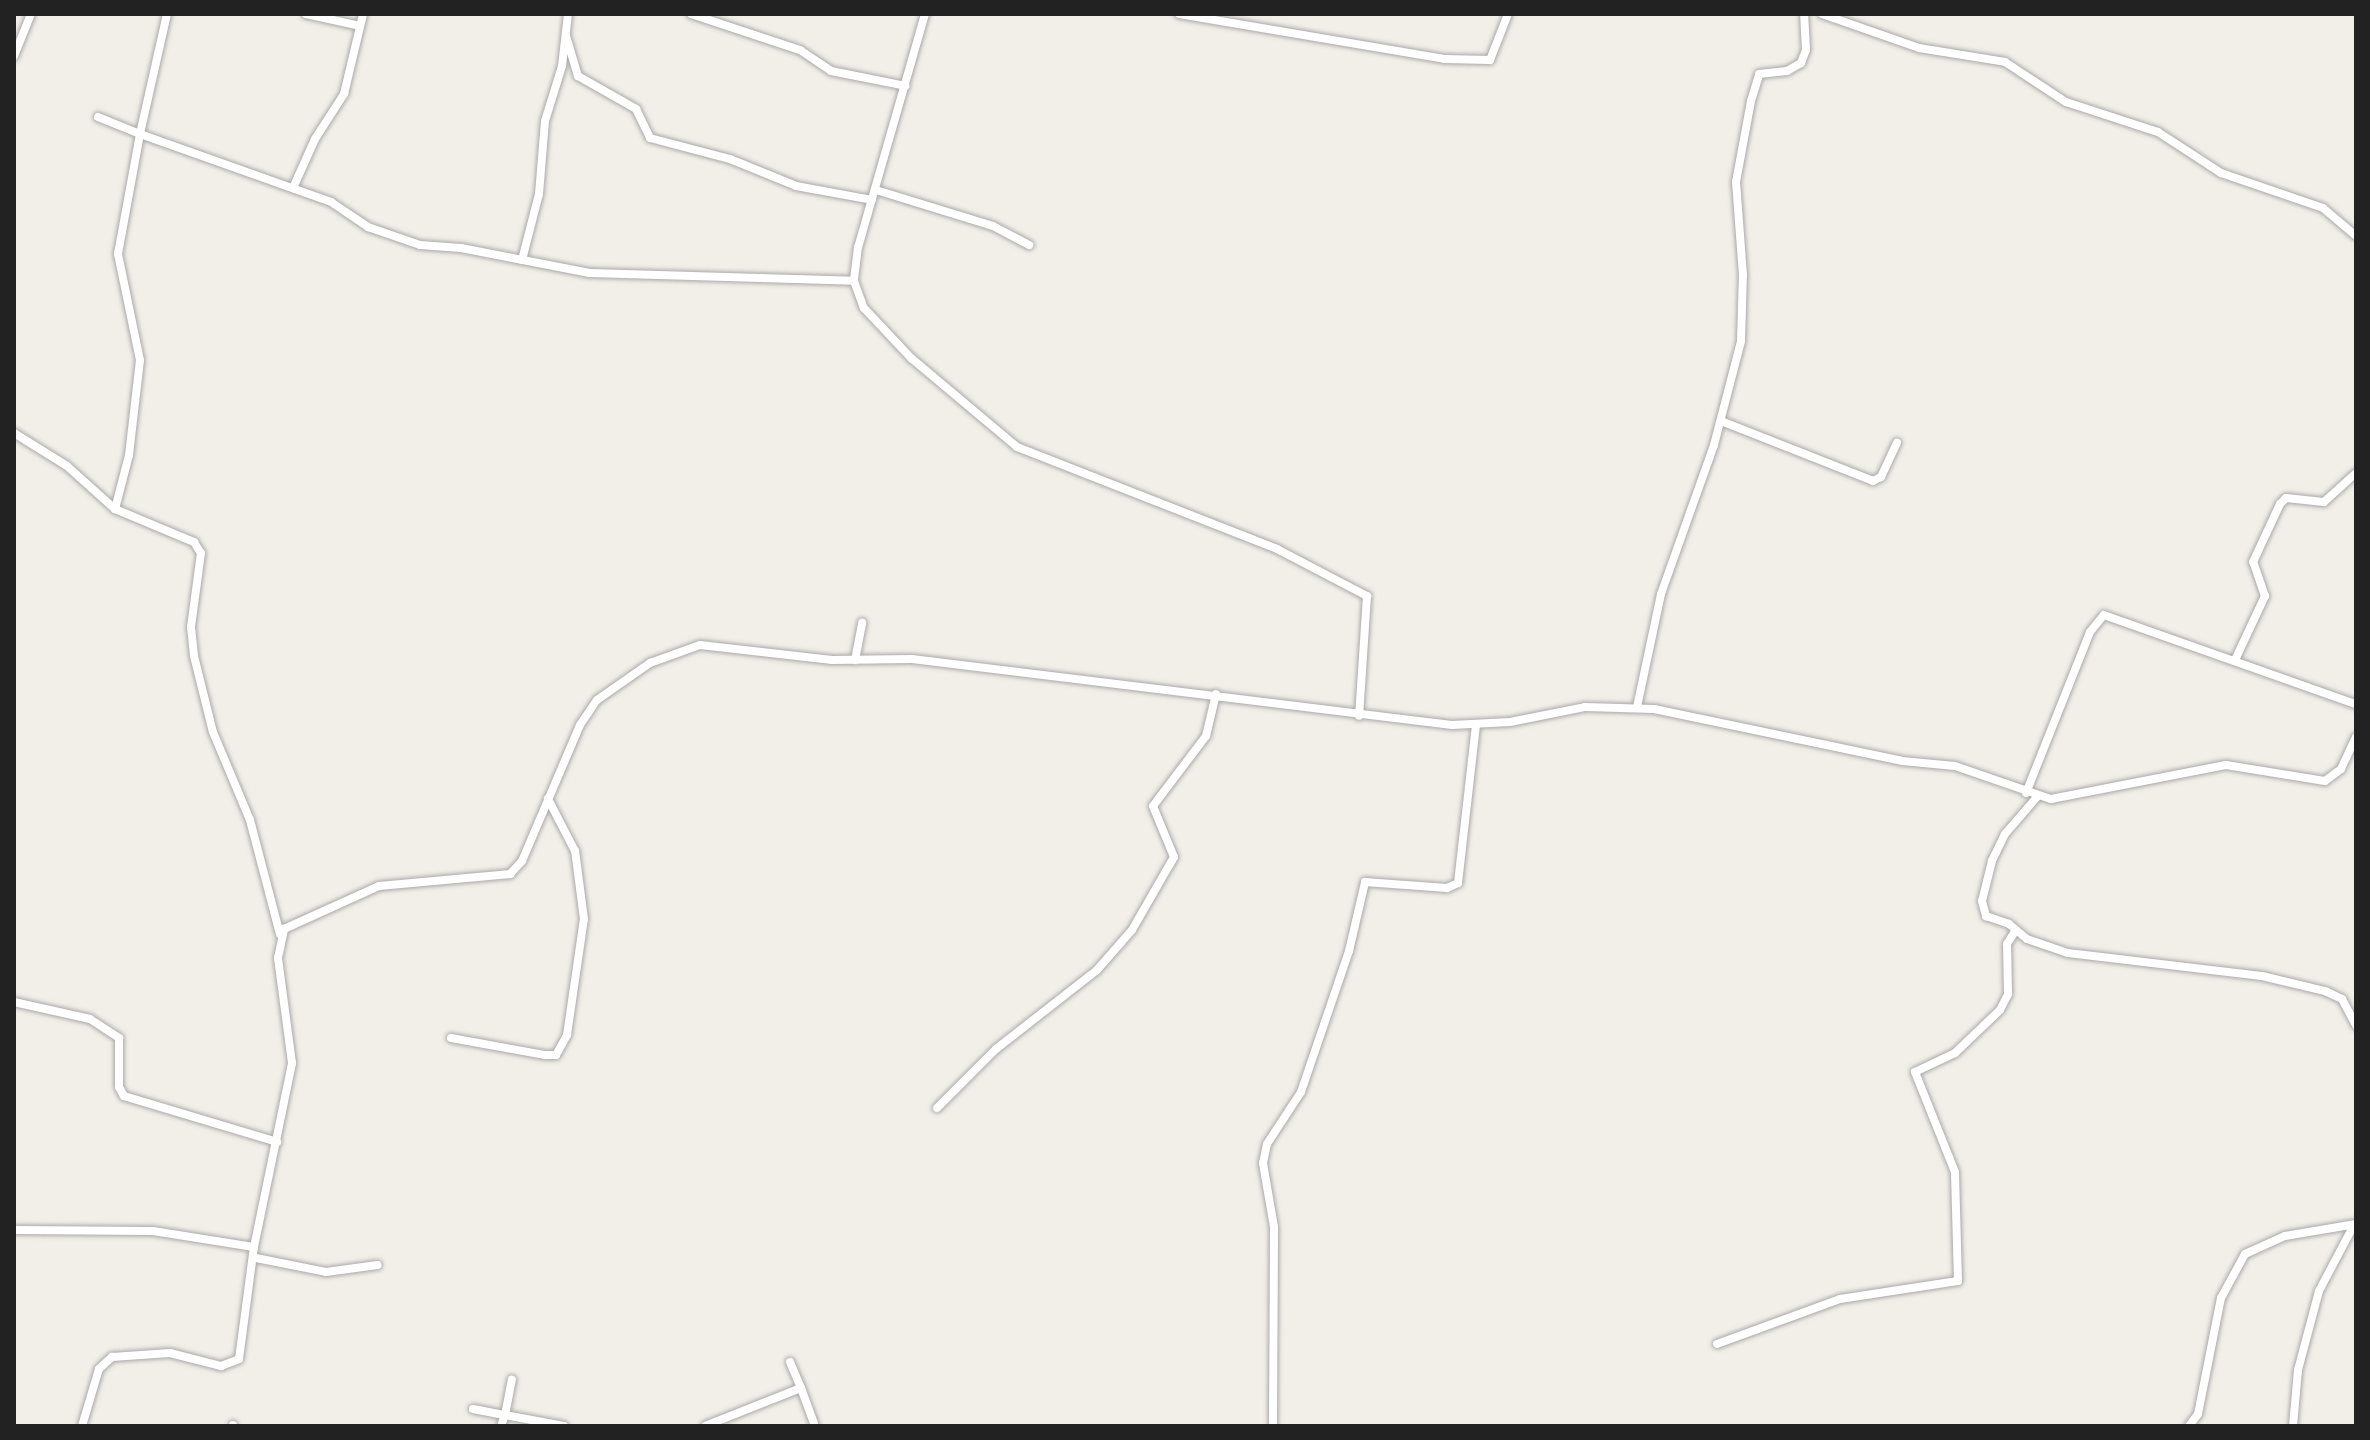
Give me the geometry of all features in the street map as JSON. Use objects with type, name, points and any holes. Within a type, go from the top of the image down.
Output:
[{"type":"street","points":[[14,56],[31,14]]},
{"type":"street","points":[[115,509],[129,455],[140,360],[118,254],[140,134],[167,14]]},
{"type":"street","points":[[306,14],[360,26]]},
{"type":"street","points":[[293,188],[315,139],[344,94],[363,14]]},
{"type":"street","points":[[522,260],[540,187],[545,121],[566,36],[568,14]]},
{"type":"street","points":[[691,14],[800,50],[831,71],[906,86]]},
{"type":"street","points":[[925,14],[872,200],[854,281],[873,321],[1017,447],[1258,541],[1367,596],[1359,716]]},
{"type":"street","points":[[1179,14],[1444,59],[1490,60],[1508,14]]},
{"type":"street","points":[[1637,707],[1661,594],[1721,421],[1741,341],[1743,275],[1736,182],[1751,101],[1759,74],[1787,71],[1801,63],[1806,50],[1804,14]]},
{"type":"street","points":[[1822,14],[1919,48],[2005,62],[2066,102],[2158,132],[2221,173],[2323,208],[2355,234]]},
{"type":"street","points":[[566,36],[578,76],[636,109],[650,138],[730,159],[796,186],[872,200]]},
{"type":"street","points":[[98,117],[331,202],[353,221],[410,243],[590,273],[854,281]]},
{"type":"street","points":[[876,190],[993,226],[1029,245]]},
{"type":"street","points":[[1721,421],[1873,481],[1881,477],[1897,443]]},
{"type":"street","points":[[14,433],[56,458],[115,509],[194,542],[201,553],[191,627],[194,656],[213,732],[250,820],[280,934],[278,958],[292,1063],[254,1247],[256,1258],[239,1359],[221,1366],[170,1353],[112,1357],[99,1369],[82,1426]]},
{"type":"street","points":[[2235,660],[2265,596],[2253,562],[2280,504],[2286,498],[2324,502],[2356,473]]},
{"type":"street","points":[[2026,793],[2098,619],[2113,616],[2356,704]]},
{"type":"street","points":[[855,660],[862,623]]},
{"type":"street","points":[[280,934],[324,906],[370,888],[510,874],[522,861],[588,711],[617,682],[650,663],[687,648],[717,644],[855,660],[912,659],[1216,694],[1359,716],[1476,725],[1585,707],[1637,707],[1902,761],[1955,766],[2037,797],[2062,799],[2226,765],[2325,781],[2341,769],[2356,737]]},
{"type":"street","points":[[937,1108],[996,1049],[1097,970],[1132,930],[1174,857],[1153,806],[1206,736],[1216,694]]},
{"type":"street","points":[[1273,1426],[1274,1227],[1264,1153],[1301,1092],[1349,951],[1365,882],[1447,888],[1458,883],[1476,725]]},
{"type":"street","points":[[2037,797],[2005,834],[1982,895],[1986,916],[2040,944],[2095,958],[2298,983],[2342,999],[2356,1025]]},
{"type":"street","points":[[451,1038],[556,1055],[567,1035],[584,919],[575,851],[548,799]]},
{"type":"street","points":[[1717,1344],[1840,1299],[1958,1281],[1955,1172],[1915,1072],[1955,1053],[2000,1010],[2008,994],[2007,944],[2015,931]]},
{"type":"street","points":[[14,1002],[90,1019],[119,1038],[119,1087],[124,1096],[277,1142]]},
{"type":"street","points":[[2189,1426],[2198,1414],[2221,1298],[2245,1254],[2285,1236],[2355,1224]]},
{"type":"street","points":[[2293,1426],[2298,1370],[2319,1291],[2355,1224]]},
{"type":"street","points":[[14,1230],[153,1231],[254,1247]]},
{"type":"street","points":[[256,1258],[326,1272],[378,1265]]},
{"type":"street","points":[[790,1362],[815,1426]]},
{"type":"street","points":[[501,1426],[512,1380]]},
{"type":"street","points":[[705,1426],[801,1388]]},
{"type":"street","points":[[473,1409],[564,1426]]}]
